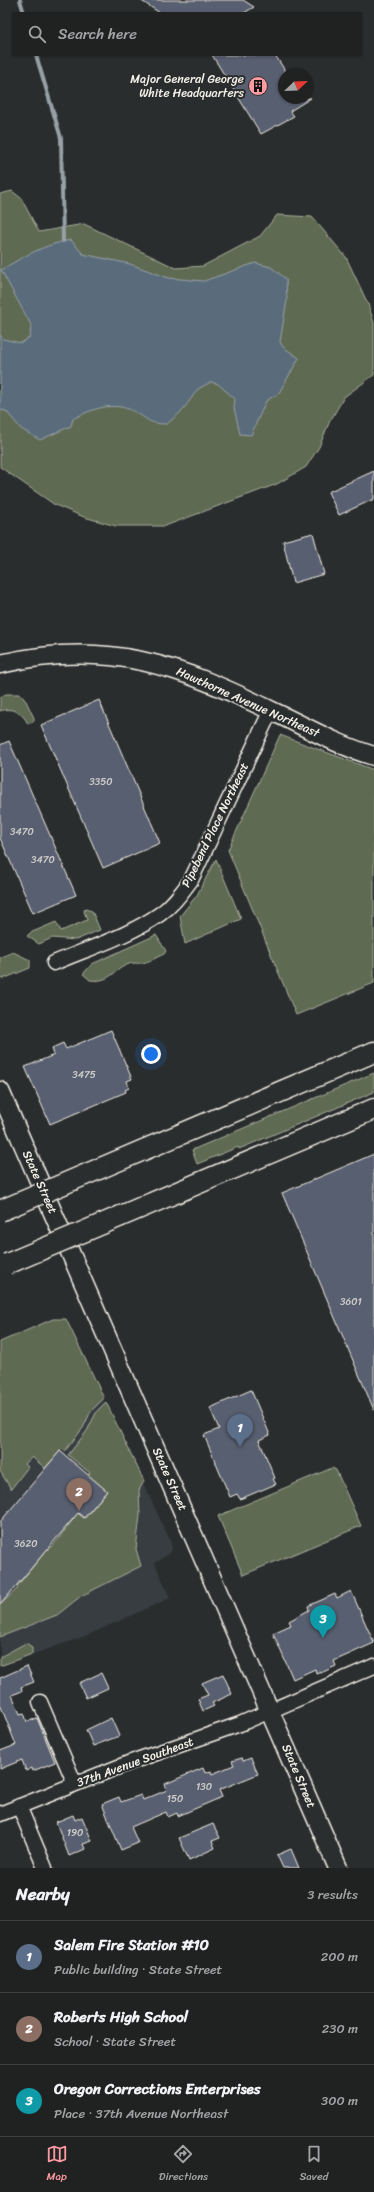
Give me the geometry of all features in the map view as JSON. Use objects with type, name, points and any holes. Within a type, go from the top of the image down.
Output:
[{"type":"highway","points":[[0,1211],[374,1052]]},
{"type":"highway","points":[[3,1266],[374,1109]]},
{"type":"main road","name":"Hawthorne Avenue Northeast","points":[[0,664],[21,659],[63,654],[113,654],[155,662],[192,675],[271,710],[339,743],[374,756]]},
{"type":"main road","name":"State Street","points":[[0,1091],[338,1868]]},
{"type":"street","name":"Pipebend Place Northeast","points":[[54,963],[133,930],[160,914],[176,900],[191,880],[271,710]]},
{"type":"street","name":"37th Avenue Southeast","points":[[0,1814],[75,1784],[240,1724],[374,1666]]},
{"type":"street","points":[[40,1702],[75,1784]]},
{"type":"street","points":[[19,1806],[45,1868]]},
{"type":"shaded area","points":[[53,1319],[66,1319],[170,1540],[172,1549],[170,1553],[155,1563],[170,1598],[88,1635],[0,1666],[0,1342]]},
{"type":"green space","points":[[12,191],[21,198],[39,232],[84,224],[176,268],[203,266],[260,236],[277,215],[312,217],[346,257],[368,304],[374,323],[374,375],[344,397],[329,423],[319,447],[306,467],[277,484],[165,526],[116,526],[84,517],[55,505],[0,467],[0,194]]},
{"type":"green space","points":[[6,694],[20,694],[26,701],[34,721],[28,724],[23,716],[13,710],[0,711],[0,697]]},
{"type":"green space","points":[[280,735],[374,770],[374,983],[296,1015],[228,850]]},
{"type":"green space","points":[[216,859],[241,919],[185,944],[180,916],[197,895]]},
{"type":"green space","points":[[85,909],[92,911],[100,930],[76,940],[52,938],[39,944],[27,936],[30,933],[56,922],[61,931],[87,920],[84,911]]},
{"type":"green space","points":[[156,935],[166,951],[164,954],[147,962],[132,963],[124,966],[108,978],[90,980],[83,974],[92,964]]},
{"type":"green space","points":[[13,952],[30,960],[30,968],[3,979],[0,977],[0,956],[1,957]]},
{"type":"green space","points":[[374,1073],[374,1092],[239,1149],[238,1147],[197,1164],[192,1150]]},
{"type":"green space","points":[[53,1319],[66,1319],[104,1398],[91,1411],[83,1428],[65,1451],[62,1449],[45,1468],[32,1457],[25,1464],[28,1467],[11,1489],[0,1471],[0,1342]]},
{"type":"green space","points":[[106,1402],[144,1481],[139,1490],[140,1516],[136,1549],[141,1566],[81,1596],[57,1615],[0,1637],[0,1605],[18,1588],[17,1586],[50,1546],[52,1547],[78,1513],[85,1518],[107,1491],[88,1475],[90,1473],[68,1455],[87,1431],[97,1411]]},
{"type":"green space","points":[[332,1468],[336,1470],[361,1526],[243,1575],[218,1516]]},
{"type":"green space","points":[[26,1643],[32,1647],[32,1654],[0,1666],[0,1657]]},
{"type":"water","points":[[71,240],[83,254],[130,264],[169,278],[204,281],[255,263],[271,267],[286,279],[287,300],[280,342],[283,347],[299,358],[279,393],[266,401],[251,435],[240,434],[234,408],[235,399],[218,384],[211,382],[198,389],[182,411],[167,424],[152,422],[125,408],[110,406],[95,409],[80,415],[73,419],[71,426],[40,440],[21,429],[6,411],[0,410],[0,335],[3,339],[21,343],[30,337],[31,325],[1,270],[35,251],[52,244]]},
{"type":"building","points":[[140,0],[243,0],[254,7],[246,12],[158,12]]},
{"type":"building","name":"Major General George White Headquarters","points":[[213,56],[276,56],[283,68],[278,68],[278,104],[301,104],[290,111],[294,116],[261,134]]},
{"type":"building","points":[[374,471],[374,499],[339,515],[328,492]]},
{"type":"building","points":[[313,533],[324,574],[293,583],[283,541]]},
{"type":"building","points":[[99,700],[160,843],[103,868],[41,725]]},
{"type":"building","points":[[9,741],[76,895],[33,913],[0,838],[0,745]]},
{"type":"building","points":[[111,1030],[132,1079],[127,1081],[129,1088],[125,1090],[126,1092],[50,1124],[25,1067],[54,1055],[52,1048],[63,1043],[66,1049]]},
{"type":"building","points":[[374,1154],[374,1410],[282,1193]]},
{"type":"building","points":[[251,1390],[270,1435],[259,1440],[275,1478],[273,1479],[276,1484],[240,1499],[237,1494],[230,1497],[204,1435],[219,1429],[210,1408]]},
{"type":"building","points":[[60,1451],[107,1491],[84,1518],[78,1513],[0,1605],[0,1522]]},
{"type":"building","points":[[351,1591],[374,1643],[334,1661],[336,1666],[321,1673],[321,1671],[316,1673],[315,1669],[293,1679],[273,1633],[291,1625],[289,1621],[309,1610],[308,1606],[335,1594],[337,1598]]},
{"type":"building","points":[[27,1666],[34,1682],[21,1687],[22,1691],[12,1695],[20,1714],[24,1713],[27,1722],[37,1718],[55,1762],[33,1771],[32,1768],[26,1771],[22,1760],[0,1769],[0,1751],[16,1745],[0,1704],[0,1678]]},
{"type":"building","points":[[101,1673],[108,1688],[86,1698],[79,1683]]},
{"type":"building","points":[[223,1674],[232,1694],[212,1703],[214,1706],[203,1711],[198,1699],[208,1695],[202,1683]]},
{"type":"building","points":[[111,1718],[119,1736],[93,1746],[86,1730]]},
{"type":"building","points":[[242,1758],[243,1761],[251,1758],[258,1774],[219,1790],[222,1797],[178,1816],[177,1813],[168,1817],[166,1812],[131,1827],[138,1843],[121,1850],[102,1804],[119,1797],[121,1802],[141,1795],[143,1800],[167,1790],[165,1784],[203,1768],[205,1773],[211,1771],[212,1774],[234,1765],[232,1761]]},
{"type":"building","points":[[73,1815],[75,1820],[82,1817],[92,1841],[83,1844],[85,1849],[69,1856],[56,1822]]},
{"type":"building","points":[[213,1824],[220,1838],[212,1841],[215,1848],[189,1860],[179,1838]]},
{"type":"building","points":[[291,1849],[299,1868],[283,1868],[277,1855]]},
{"type":"waterway","points":[[20,0],[24,12]]},
{"type":"waterway","points":[[36,56],[61,138],[63,241]]},
{"type":"place","name":"Major General George White Headquarters","points":[[258,86]]},
{"type":"place","name":"Salem Fire Station #10","points":[[240,1447]]},
{"type":"place","name":"Roberts High School","points":[[79,1511]]},
{"type":"place","name":"Oregon Corrections Enterprises","points":[[323,1638]]}]
